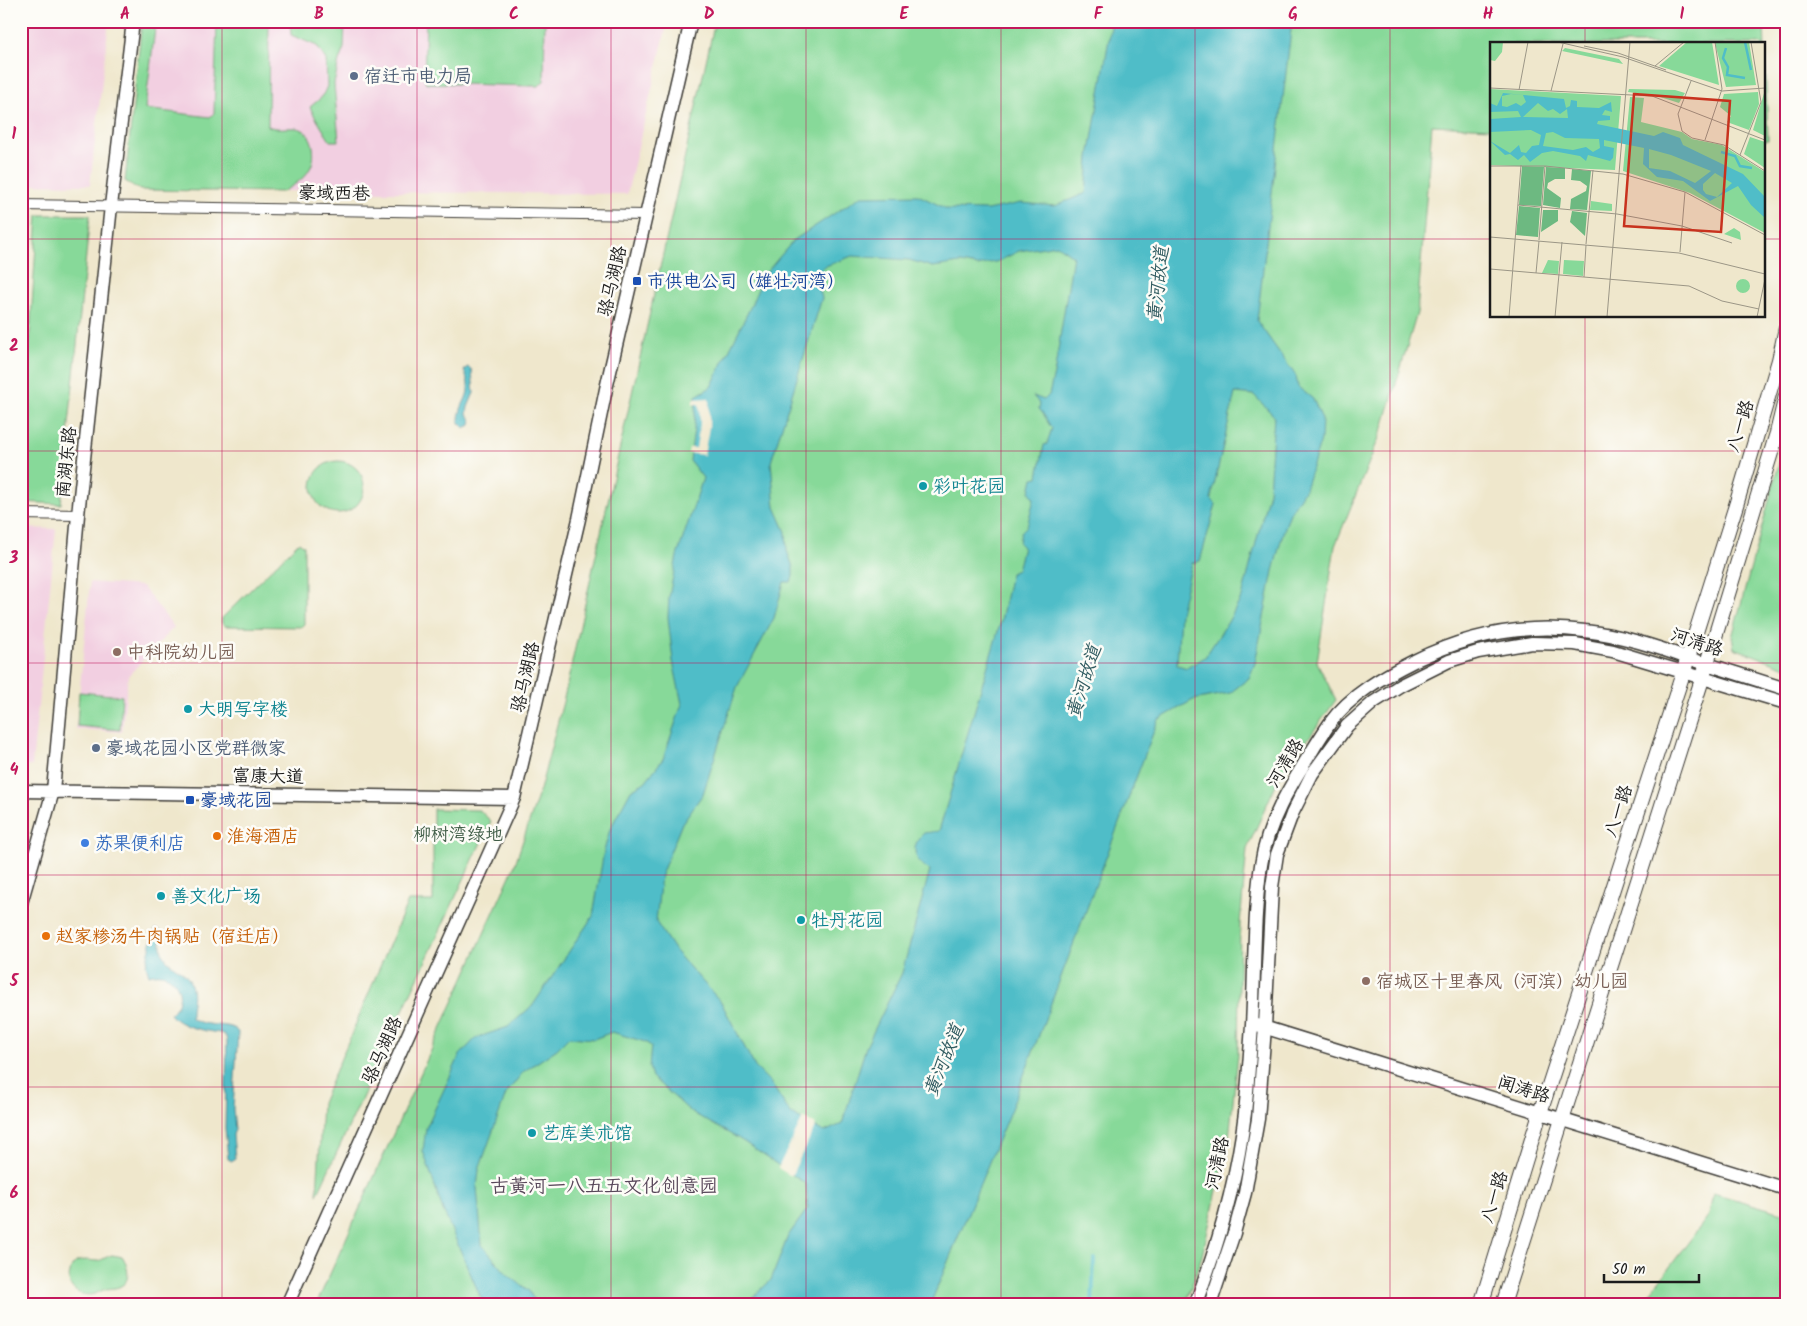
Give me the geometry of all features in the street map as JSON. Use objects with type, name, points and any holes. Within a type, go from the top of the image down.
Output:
[{"type":"main road","name":"八一路","points":[[1481,1305],[1540,1112],[1684,672],[1779,360],[1786,328]]},
{"type":"main road","name":"八一路","points":[[1503,1305],[1561,1118],[1703,678],[1777,433],[1786,396]]},
{"type":"street","name":"南湖东路","points":[[21,903],[52,791],[78,515],[133,21]]},
{"type":"street","name":"骆马湖路","points":[[287,1305],[514,798],[579,519],[645,215],[691,21]]},
{"type":"street","name":"豪域西巷","points":[[21,205],[645,215]]},
{"type":"street","points":[[21,514],[78,515]]},
{"type":"street","name":"河清路","points":[[1194,1305],[1218,1236],[1238,1157],[1245,1114],[1252,1024],[1257,908],[1264,848],[1278,808],[1304,763],[1332,721],[1354,698],[1390,673],[1438,650],[1468,639],[1493,634],[1547,629],[1584,630],[1628,640],[1786,689]]},
{"type":"street","name":"河清路","points":[[1210,1305],[1245,1193],[1258,1119],[1272,887],[1277,854],[1292,814],[1312,774],[1347,726],[1374,702],[1401,685],[1449,661],[1478,652],[1532,643],[1575,644],[1598,648],[1786,703]]},
{"type":"street","name":"富康大道","points":[[21,790],[514,798]]},
{"type":"street","name":"闻涛路","points":[[1252,1024],[1786,1189]]},
{"type":"shaded area","points":[[21,21],[109,21],[90,185],[21,184]]},
{"type":"shaded area","points":[[142,21],[668,21],[627,194],[140,190],[125,181],[125,174]]},
{"type":"shaded area","points":[[21,528],[56,529],[32,766],[21,767]]},
{"type":"shaded area","name":"中科院幼儿园","points":[[90,582],[142,586],[174,627],[128,676],[122,732],[76,729]]},
{"type":"green space","points":[[142,21],[156,21],[145,109],[210,117],[214,113],[217,21],[269,21],[268,126],[300,129],[307,134],[312,142],[314,155],[306,175],[282,192],[140,190],[125,181]]},
{"type":"green space","points":[[290,21],[345,21],[344,48],[334,84],[339,141],[330,141],[310,107],[322,97],[327,86],[326,60],[317,46],[291,35]]},
{"type":"green space","points":[[426,21],[545,21],[544,81],[539,86],[426,83],[424,77]]},
{"type":"green space","points":[[715,21],[1764,21],[1768,140],[1764,140],[1764,42],[1490,42],[1490,128],[1432,125],[1417,313],[1383,428],[1335,546],[1317,662],[1336,700],[1277,782],[1247,849],[1240,924],[1238,1055],[1229,1138],[1202,1256],[1185,1305],[316,1305],[514,867],[540,790],[564,698]]},
{"type":"green space","points":[[38,215],[90,215],[61,504],[21,502],[21,470]]},
{"type":"green space","points":[[1786,438],[1786,667],[1734,648],[1732,637]]},
{"type":"green space","points":[[338,461],[348,463],[356,469],[362,477],[364,487],[362,497],[356,505],[348,511],[338,513],[328,511],[320,505],[314,497],[312,487],[314,477],[320,469],[328,463]]},
{"type":"green space","points":[[299,542],[304,546],[304,624],[301,627],[225,626],[222,623],[222,618]]},
{"type":"green space","points":[[79,692],[122,696],[120,730],[77,726]]},
{"type":"green space","name":"柳树湾绿地","points":[[433,809],[479,810],[491,821],[317,1195],[322,1103],[408,901],[433,901]]},
{"type":"green space","points":[[1713,1193],[1786,1214],[1786,1305],[1641,1305],[1709,1215]]},
{"type":"green space","points":[[112,1255],[123,1257],[125,1261],[128,1274],[123,1284],[117,1288],[105,1289],[91,1295],[84,1295],[73,1289],[69,1278],[74,1264],[81,1260],[98,1261]]},
{"type":"water","name":"黄河故道","points":[[1112,21],[1292,21],[1257,321],[1296,376],[1298,387],[1313,399],[1322,419],[1321,440],[1305,489],[1290,513],[1283,533],[1273,571],[1255,663],[1249,678],[1230,693],[1193,700],[1158,720],[1013,1104],[930,1305],[745,1305],[771,1280],[788,1236],[808,1208],[806,1184],[741,1140],[691,1112],[652,1077],[649,1067],[651,1046],[645,1042],[612,1032],[594,1039],[569,1037],[557,1049],[523,1072],[506,1094],[479,1170],[477,1187],[482,1245],[507,1274],[529,1291],[537,1305],[487,1305],[480,1296],[443,1210],[423,1151],[426,1128],[460,1055],[476,1038],[508,1027],[533,1005],[593,916],[604,851],[610,829],[631,790],[645,782],[663,759],[682,704],[673,661],[668,617],[669,597],[677,556],[703,478],[690,461],[696,396],[711,387],[764,275],[794,240],[861,196],[918,195],[947,209],[987,210],[1021,203],[1055,206],[1086,193],[1089,157]],"holes":[[[1057,245],[1073,256],[1049,395],[1044,400],[1033,396],[1040,404],[1039,409],[1052,428],[1047,444],[1044,445],[1038,477],[1033,478],[1030,492],[1034,499],[1027,526],[1021,532],[1019,543],[1023,547],[1017,570],[1011,573],[1001,621],[939,831],[924,833],[916,843],[915,853],[917,858],[920,863],[930,870],[902,973],[866,1047],[842,1124],[824,1132],[791,1114],[770,1082],[755,1067],[721,1002],[675,951],[656,922],[661,875],[682,823],[703,794],[737,687],[774,618],[784,582],[791,582],[793,576],[793,567],[787,551],[786,532],[775,507],[771,462],[822,298],[818,284],[823,267],[852,256],[909,260],[933,267],[960,263],[978,266],[999,261],[1019,251]],[[1235,393],[1254,395],[1274,416],[1269,492],[1242,597],[1205,657],[1187,668],[1177,665],[1180,613],[1192,563],[1200,561],[1216,504],[1211,499]]]},
{"type":"water","points":[[467,367],[472,371],[474,393],[467,414],[472,423],[464,428],[459,423],[459,415],[468,387],[464,371]]},
{"type":"water","points":[[156,929],[161,931],[163,954],[169,962],[185,974],[192,987],[191,1018],[204,1023],[230,1027],[238,1032],[233,1109],[235,1158],[232,1161],[228,1159],[225,1128],[227,1040],[225,1035],[186,1025],[170,1014],[179,1000],[177,985],[166,975],[149,975],[146,965]]},
{"type":"pier","points":[[709,398],[709,427],[704,455],[688,453],[689,448],[696,448],[700,424],[699,404],[693,404],[693,399]]},
{"type":"pier","points":[[803,1118],[816,1125],[791,1176],[778,1168]]},
{"type":"waterway","points":[[1092,1305],[1094,1259]]},
{"type":"place","name":"宿迁市电力局","points":[[354,76]]},
{"type":"place","name":"市供电公司（雄壮河湾）","points":[[637,281]]},
{"type":"place","name":"彩叶花园","points":[[923,486]]},
{"type":"place","name":"中科院幼儿园","points":[[117,652]]},
{"type":"place","name":"大明写字楼","points":[[188,709]]},
{"type":"place","name":"豪域花园小区党群微家","points":[[96,748]]},
{"type":"place","name":"豪域花园","points":[[190,800]]},
{"type":"place","name":"淮海酒店","points":[[217,836]]},
{"type":"place","name":"苏果便利店","points":[[85,843]]},
{"type":"place","name":"善文化广场","points":[[161,896]]},
{"type":"place","name":"牡丹花园","points":[[801,920]]},
{"type":"place","name":"赵家糁汤牛肉锅贴（宿迁店）","points":[[46,936]]},
{"type":"place","name":"宿城区十里春风（河滨）幼儿园","points":[[1366,981]]},
{"type":"place","name":"艺库美术馆","points":[[532,1133]]},
{"type":"district","name":"古黄河一八五五文化创意园","points":[[604,1185]]}]
